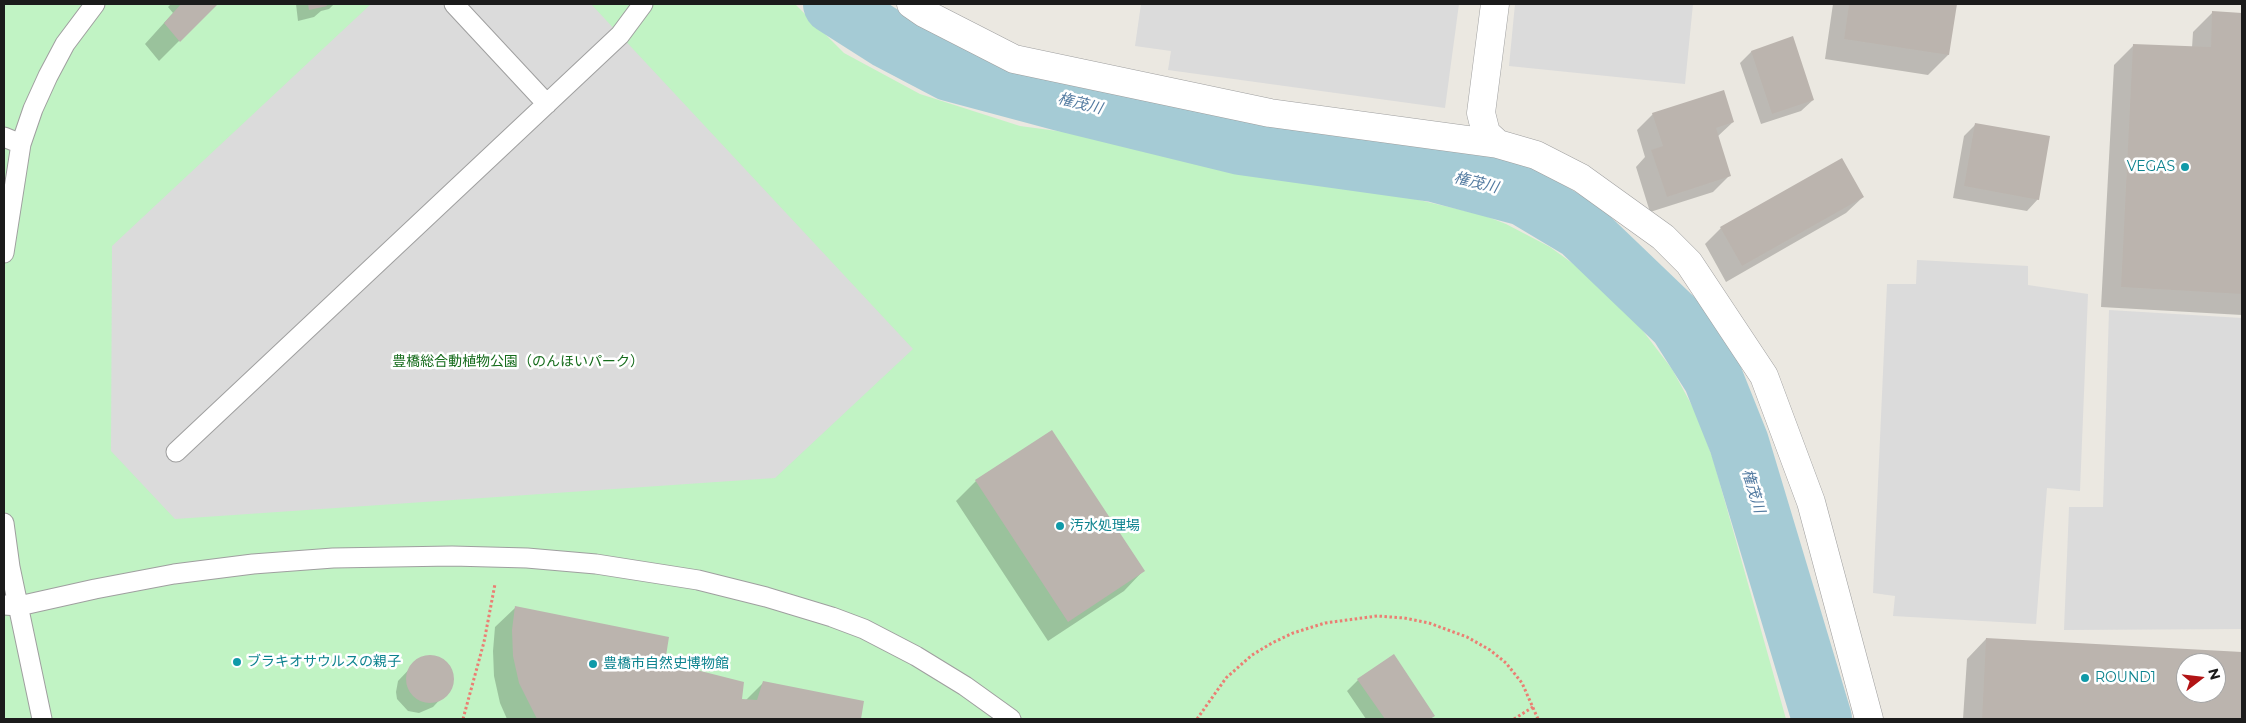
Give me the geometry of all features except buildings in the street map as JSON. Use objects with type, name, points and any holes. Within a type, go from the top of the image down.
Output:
[{"type":"street","points":[[911,4],[924,13],[1014,59],[1270,113],[1498,144],[1536,155],[1581,178],[1662,237],[1688,263],[1764,376],[1811,502],[1869,719]]},
{"type":"street","points":[[1495,4],[1481,113],[1486,133],[1498,144]]},
{"type":"lane","points":[[4,253],[12,140],[33,109],[65,44],[95,4]]},
{"type":"lane","points":[[454,4],[547,104]]},
{"type":"lane","points":[[176,452],[620,35],[643,4]]},
{"type":"lane","points":[[4,523],[10,567],[11,606],[25,644],[42,719]]},
{"type":"lane","points":[[11,606],[134,581],[245,565],[372,556],[497,557],[561,561],[664,574],[732,588],[807,609],[864,629],[965,686],[1011,719]]},
{"type":"path","points":[[463,719],[484,642],[494,590],[497,557]]},
{"type":"path","points":[[1197,719],[1226,678],[1252,655],[1272,643],[1293,633],[1325,622],[1377,616],[1404,618],[1430,623],[1478,643],[1500,658],[1512,670],[1522,683],[1538,719]]},
{"type":"path","points":[[1514,719],[1533,707]]},
{"type":"green space","name":"豊橋総合動植物公園（のんほいパーク）","points":[[4,4],[795,4],[844,53],[920,94],[1020,126],[1214,152],[1483,215],[1506,224],[1550,247],[1590,276],[1627,310],[1672,369],[1696,413],[1713,459],[1786,719],[4,719]]},
{"type":"shaded area","points":[[371,4],[591,4],[913,349],[775,478],[175,519],[111,451],[112,246]]},
{"type":"shaded area","points":[[1141,4],[1459,4],[1445,108],[1168,70],[1171,51],[1135,46]]},
{"type":"shaded area","points":[[1515,4],[1693,4],[1685,84],[1509,66]]},
{"type":"shaded area","points":[[1917,260],[2028,266],[2028,285],[2088,294],[2080,491],[2047,488],[2036,624],[1893,616],[1895,596],[1873,593],[1887,284],[1916,284]]},
{"type":"shaded area","points":[[2109,310],[2242,318],[2242,629],[2064,630],[2069,507],[2103,507]]},
{"type":"waterway","name":"権茂川","points":[[833,4],[888,39],[949,71],[1061,101],[1241,145],[1434,172],[1524,196],[1581,230],[1678,323],[1713,378],[1739,443],[1822,719]]},
{"type":"place","name":"VEGAS","points":[[2185,167]]},
{"type":"place","name":"汚水処理場","points":[[1060,526]]},
{"type":"place","name":"ブラキオサウルスの親子","points":[[237,662]]},
{"type":"place","name":"豊橋市自然史博物館","points":[[593,664]]},
{"type":"place","name":"ROUND1","points":[[2085,678]]}]
